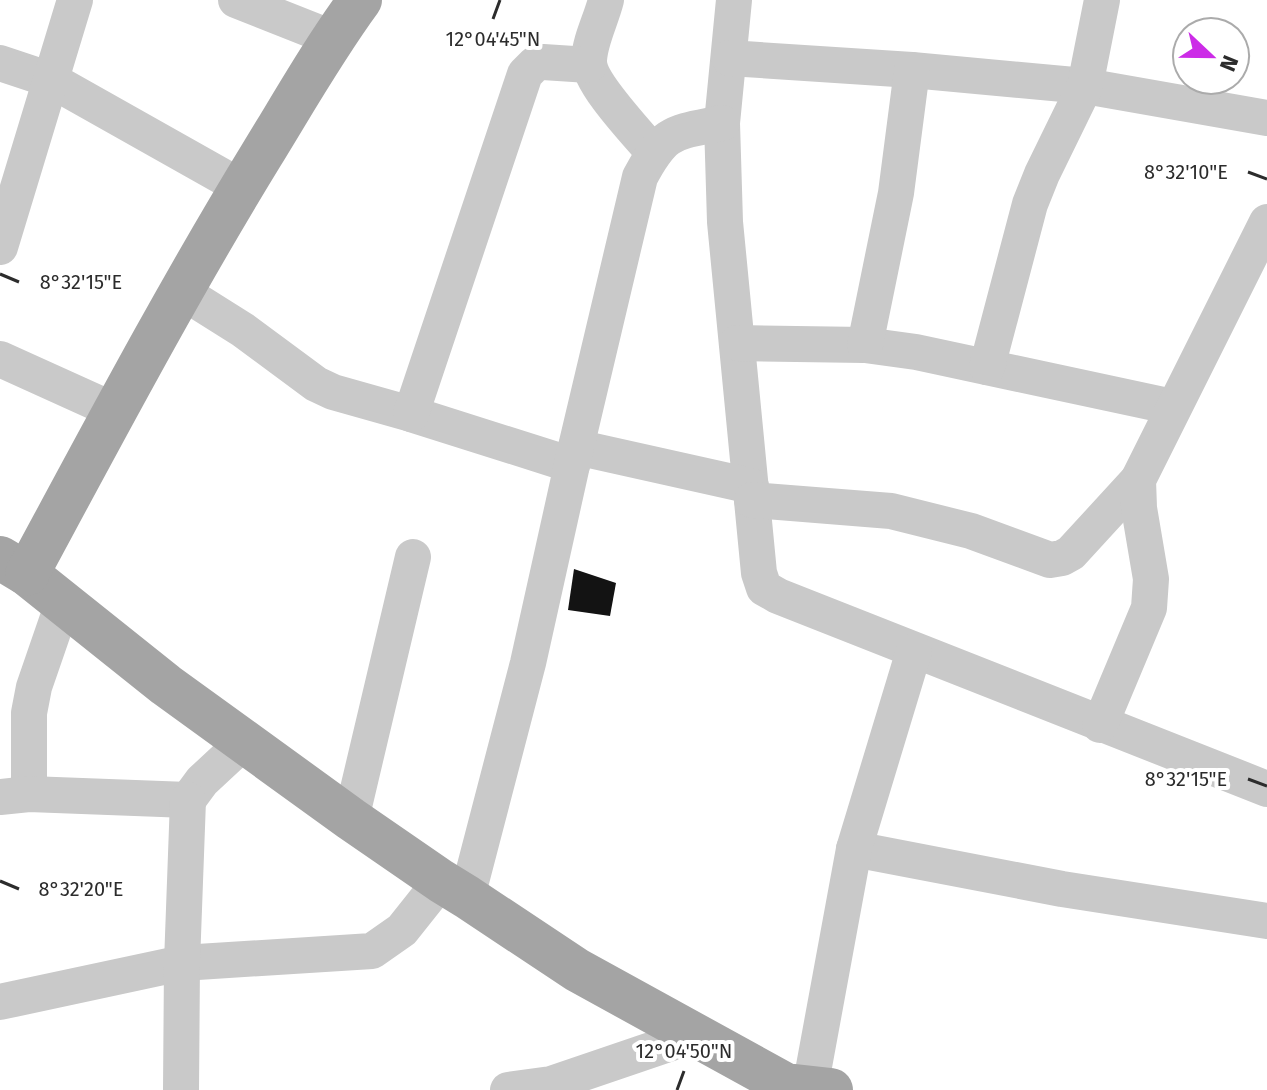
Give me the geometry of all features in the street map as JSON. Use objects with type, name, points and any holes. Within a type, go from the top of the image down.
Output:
[{"type":"main road","points":[[360,0],[332,38],[241,187],[115,411],[13,566],[166,685],[351,819],[454,889],[577,970],[695,1035],[803,1088]]},
{"type":"street","points":[[0,247],[75,0]]},
{"type":"street","points":[[236,0],[332,38]]},
{"type":"street","points":[[606,0],[590,47],[589,65],[600,88],[653,152]]},
{"type":"street","points":[[734,0],[722,123],[725,222],[759,573],[764,588],[914,651],[1267,789]]},
{"type":"street","points":[[987,367],[1030,204],[1085,86],[1102,0]]},
{"type":"street","points":[[729,58],[1085,86],[1267,118]]},
{"type":"street","points":[[411,414],[525,74],[535,64],[543,62],[589,65]]},
{"type":"street","points":[[0,63],[51,80],[241,187]]},
{"type":"street","points":[[865,345],[896,193],[912,70]]},
{"type":"street","points":[[0,1002],[182,963],[372,951],[454,889],[528,663],[640,177],[653,152],[674,133],[722,123]]},
{"type":"street","points":[[181,291],[243,330],[316,384],[333,392],[574,456],[752,493],[891,511],[971,531],[1050,560],[1071,553],[1138,480],[1267,222]]},
{"type":"street","points":[[737,343],[865,345],[916,352],[1173,407]]},
{"type":"street","points":[[0,359],[115,411]]},
{"type":"street","points":[[1100,725],[1149,608],[1151,579],[1139,508],[1138,480]]},
{"type":"street","points":[[351,819],[413,557]]},
{"type":"street","points":[[63,603],[34,687],[14,795],[188,800]]},
{"type":"street","points":[[803,1088],[854,849],[914,651]]},
{"type":"street","points":[[181,1090],[188,800],[202,781],[244,742]]},
{"type":"street","points":[[854,849],[1062,889],[1267,921]]},
{"type":"street","points":[[508,1090],[551,1084],[695,1035]]},
{"type":"building","points":[[574,569],[616,583],[610,616],[568,610]]}]
